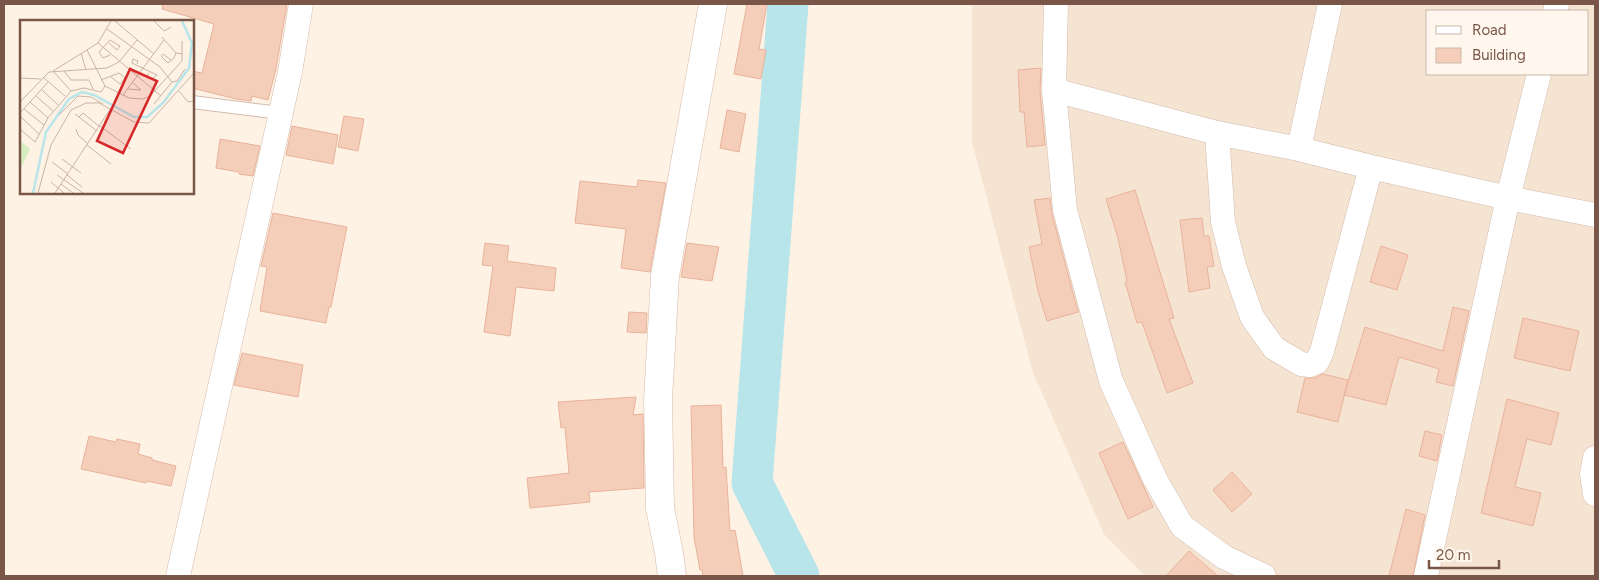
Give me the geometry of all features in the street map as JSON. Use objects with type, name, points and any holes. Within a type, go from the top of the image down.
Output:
[{"type":"street","points":[[178,576],[290,72],[301,4]]},
{"type":"street","points":[[672,576],[660,498],[658,400],[665,276],[713,4]]},
{"type":"street","points":[[1056,4],[1054,90],[1065,210],[1111,381],[1155,480],[1182,526],[1224,557],[1264,576]]},
{"type":"street","points":[[1299,148],[1330,4]]},
{"type":"street","points":[[1426,576],[1508,198],[1539,75]]},
{"type":"street","points":[[1054,90],[1217,133],[1299,148],[1371,167],[1508,198],[1595,214]]},
{"type":"street","points":[[1217,133],[1223,222],[1234,266],[1252,316],[1274,348],[1301,364],[1310,365],[1317,362],[1322,351],[1371,167]]},
{"type":"street","points":[[1595,458],[1592,474],[1595,494]]},
{"type":"lane","points":[[194,102],[280,113]]},
{"type":"shaded area","points":[[972,4],[1595,4],[1595,576],[1145,576],[1104,534],[1033,373],[972,142]]},
{"type":"building","points":[[163,4],[287,4],[276,69],[268,100],[252,96],[251,101],[236,99],[194,88],[194,71],[202,73],[214,24],[162,9]]},
{"type":"building","points":[[747,4],[767,4],[759,49],[766,50],[761,79],[734,74]]},
{"type":"building","points":[[1041,68],[1040,91],[1045,145],[1027,147],[1024,112],[1020,112],[1018,70]]},
{"type":"building","points":[[727,110],[746,114],[739,152],[720,148]]},
{"type":"building","points":[[344,116],[364,119],[358,151],[338,147]]},
{"type":"building","points":[[292,126],[338,135],[333,164],[286,155]]},
{"type":"building","points":[[220,139],[260,146],[253,176],[216,168]]},
{"type":"building","points":[[638,180],[666,183],[650,272],[621,268],[626,229],[575,223],[580,181],[637,187]]},
{"type":"building","points":[[1135,190],[1174,318],[1169,319],[1193,383],[1167,393],[1142,322],[1137,323],[1125,282],[1127,281],[1118,238],[1106,199]]},
{"type":"building","points":[[1050,198],[1052,214],[1078,312],[1047,321],[1038,291],[1029,247],[1042,244],[1034,200]]},
{"type":"building","points":[[273,213],[347,227],[326,323],[260,311],[267,267],[261,266]]},
{"type":"building","points":[[1202,218],[1204,236],[1209,236],[1214,266],[1207,267],[1210,288],[1189,292],[1180,220]]},
{"type":"building","points":[[485,243],[509,246],[507,261],[556,268],[554,291],[516,287],[510,336],[484,332],[493,266],[482,265]]},
{"type":"building","points":[[687,243],[719,247],[712,281],[681,277]]},
{"type":"building","points":[[1381,246],[1408,255],[1397,290],[1370,282]]},
{"type":"building","points":[[1453,307],[1469,311],[1453,386],[1436,382],[1439,369],[1399,357],[1386,405],[1344,395],[1365,327],[1443,351]]},
{"type":"building","points":[[629,312],[647,313],[646,333],[627,332]]},
{"type":"building","points":[[1523,318],[1579,331],[1570,371],[1514,358]]},
{"type":"building","points":[[242,353],[303,365],[298,397],[234,385]]},
{"type":"building","points":[[1323,374],[1348,380],[1338,422],[1297,412],[1305,378],[1315,378]]},
{"type":"building","points":[[636,397],[633,415],[643,414],[644,488],[589,492],[590,502],[530,508],[527,478],[569,473],[565,427],[561,428],[558,402]]},
{"type":"building","points":[[1507,399],[1559,413],[1551,445],[1527,439],[1515,487],[1541,493],[1533,526],[1481,513]]},
{"type":"building","points":[[721,405],[723,468],[726,467],[730,531],[735,530],[743,576],[703,576],[702,570],[700,570],[694,537],[691,406]]},
{"type":"building","points":[[1425,431],[1442,435],[1437,461],[1419,456]]},
{"type":"building","points":[[89,436],[116,442],[117,439],[140,444],[138,454],[152,458],[152,460],[176,466],[171,486],[147,481],[146,483],[81,469]]},
{"type":"building","points":[[1123,442],[1153,507],[1128,519],[1099,453]]},
{"type":"building","points":[[1232,472],[1252,494],[1232,512],[1213,490]]},
{"type":"building","points":[[1406,509],[1425,515],[1413,576],[1389,576]]},
{"type":"building","points":[[1189,551],[1218,576],[1166,576]]},
{"type":"waterway","points":[[788,4],[752,483],[799,576]]}]
